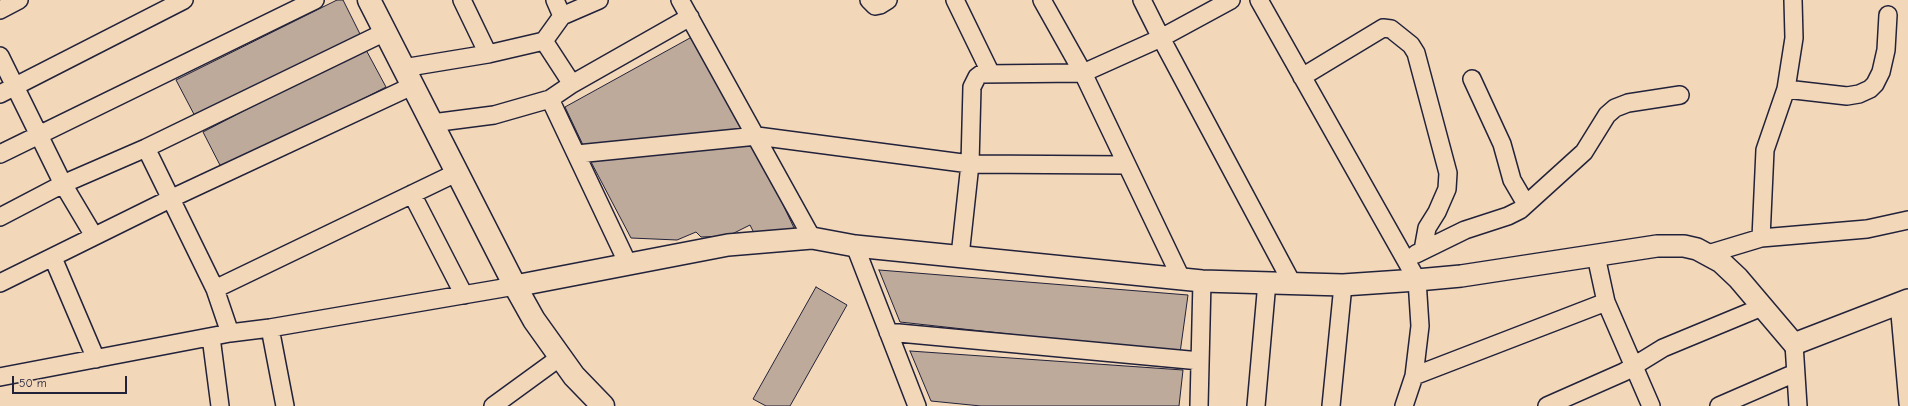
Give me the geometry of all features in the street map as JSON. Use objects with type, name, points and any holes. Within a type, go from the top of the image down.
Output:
[{"type":"main road","points":[[374,2],[385,32],[515,286],[534,320],[559,358],[603,406]]},
{"type":"street","points":[[0,10],[19,0]]},
{"type":"street","points":[[7,90],[184,0]]},
{"type":"street","points":[[0,154],[315,0]]},
{"type":"street","points":[[462,0],[488,54]]},
{"type":"street","points":[[555,0],[562,16]]},
{"type":"street","points":[[0,283],[170,199],[408,77],[488,54],[544,42],[562,16],[599,0]]},
{"type":"street","points":[[680,0],[757,136],[812,238]]},
{"type":"street","points":[[869,0],[875,6],[888,0]]},
{"type":"street","points":[[955,0],[991,74]]},
{"type":"street","points":[[1042,0],[1083,73],[1181,278]]},
{"type":"street","points":[[1142,0],[1292,283]]},
{"type":"street","points":[[960,256],[970,164],[972,87],[977,76],[981,74],[1083,73],[1161,38],[1232,0]]},
{"type":"street","points":[[1259,0],[1417,280],[1420,326],[1414,376],[1404,406]]},
{"type":"street","points":[[1761,238],[1765,150],[1786,89],[1794,38],[1792,0]]},
{"type":"street","points":[[1786,89],[1847,96],[1859,94],[1870,89],[1881,72],[1886,50],[1888,15]]},
{"type":"street","points":[[432,123],[494,115],[550,99],[572,84],[690,17]]},
{"type":"street","points":[[1302,77],[1383,28],[1391,29],[1411,45],[1416,53],[1448,173],[1447,189],[1437,212],[1427,228],[1423,250]]},
{"type":"street","points":[[0,217],[63,184],[146,148],[385,32]]},
{"type":"street","points":[[544,42],[572,84]]},
{"type":"street","points":[[0,56],[7,90],[38,135],[63,184],[94,236]]},
{"type":"street","points":[[1472,79],[1502,144],[1512,180],[1526,204]]},
{"type":"street","points":[[1405,259],[1465,230],[1508,216],[1526,204],[1584,152],[1607,116],[1615,108],[1628,103],[1680,95]]},
{"type":"street","points":[[550,99],[578,154],[628,264]]},
{"type":"street","points":[[578,154],[757,136],[970,164],[1126,165]]},
{"type":"street","points":[[146,148],[215,289],[230,333]]},
{"type":"street","points":[[215,289],[458,172]]},
{"type":"street","points":[[412,194],[464,295]]},
{"type":"street","points":[[1708,254],[1761,238],[1867,229],[1908,220]]},
{"type":"street","points":[[0,377],[230,333],[270,328],[515,286],[728,245],[812,238],[855,246],[1202,280],[1343,284],[1417,280],[1596,256],[1657,246],[1684,246],[1708,254],[1728,268],[1794,344],[1798,406]]},
{"type":"street","points":[[855,246],[917,406]]},
{"type":"street","points":[[1596,256],[1606,302],[1651,406]]},
{"type":"street","points":[[53,258],[96,359]]},
{"type":"street","points":[[1199,406],[1202,280]]},
{"type":"street","points":[[1256,406],[1267,282]]},
{"type":"street","points":[[1331,406],[1343,284]]},
{"type":"street","points":[[1414,376],[1606,302]]},
{"type":"street","points":[[1794,344],[1904,302],[1908,403]]},
{"type":"street","points":[[1547,406],[1635,367],[1663,348],[1762,307]]},
{"type":"street","points":[[270,328],[285,406]]},
{"type":"street","points":[[888,332],[1200,361]]},
{"type":"street","points":[[211,337],[220,406]]},
{"type":"street","points":[[493,406],[559,358]]},
{"type":"street","points":[[1719,406],[1795,373]]},
{"type":"building","points":[[337,0],[343,0],[362,38],[197,120],[176,80]]},
{"type":"building","points":[[699,33],[749,132],[583,145],[565,107]]},
{"type":"building","points":[[365,48],[386,87],[223,171],[203,132]]},
{"type":"building","points":[[754,143],[795,230],[756,237],[750,225],[728,236],[701,237],[696,232],[677,240],[631,238],[590,160]]},
{"type":"building","points":[[879,270],[1188,295],[1180,353],[900,322]]},
{"type":"building","points":[[816,287],[847,305],[790,406],[766,406],[753,399]]},
{"type":"building","points":[[910,351],[1183,370],[1179,406],[981,406],[931,401]]}]
